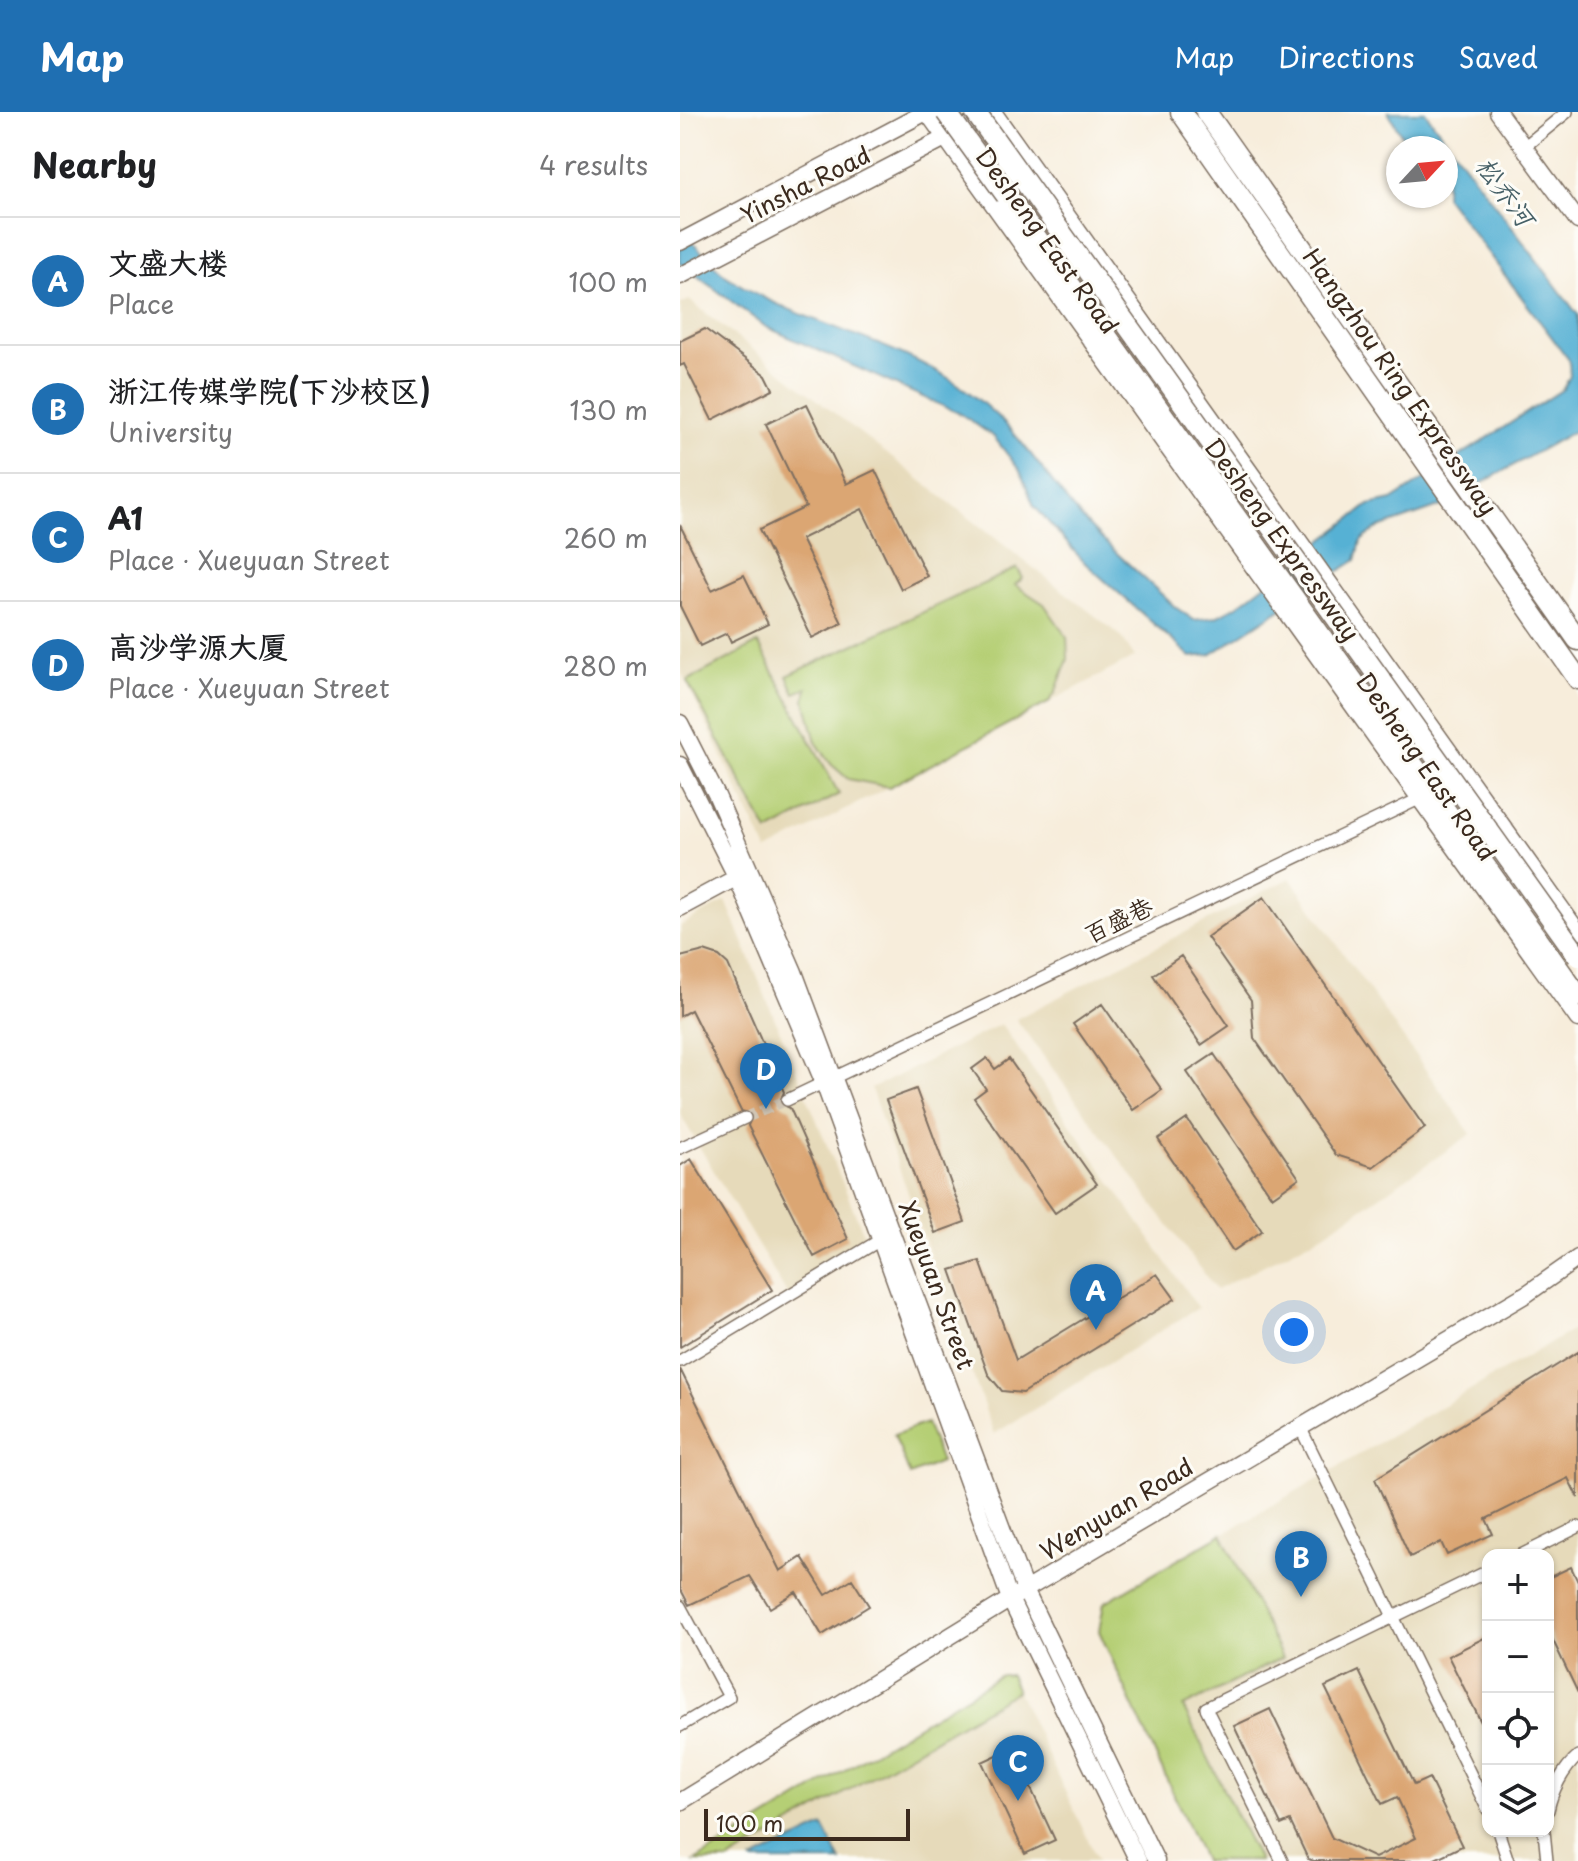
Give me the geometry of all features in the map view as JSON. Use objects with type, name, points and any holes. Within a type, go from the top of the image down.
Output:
[{"type":"highway","name":"Desheng Expressway","points":[[946,112],[1578,996]]},
{"type":"highway","name":"Desheng Expressway","points":[[975,112],[1578,956]]},
{"type":"highway","name":"Hangzhou Ring Expressway","points":[[1181,112],[1578,679]]},
{"type":"highway","name":"Hangzhou Ring Expressway","points":[[1206,112],[1578,640]]},
{"type":"main road","name":"Desheng East Road","points":[[926,112],[1578,1019]]},
{"type":"main road","name":"Yinsha Road","points":[[680,242],[926,112]]},
{"type":"main road","name":"Desheng East Road","points":[[994,112],[1578,932]]},
{"type":"main road","name":"Yinsha Road","points":[[680,276],[994,112]]},
{"type":"main road","points":[[1498,112],[1578,221]]},
{"type":"main road","name":"Xueyuan Street","points":[[680,723],[829,1081],[1017,1595],[1138,1861]]},
{"type":"main road","name":"Xueyuan Street","points":[[680,765],[744,874]]},
{"type":"main road","points":[[680,908],[744,874]]},
{"type":"main road","name":"Wenyuan Road","points":[[680,1802],[1017,1595],[1528,1293],[1578,1258]]},
{"type":"main road","name":"Xueyuan Street","points":[[1017,1595],[1156,1861]]},
{"type":"street","points":[[1524,147],[1567,112]]},
{"type":"street","name":"百盛巷","points":[[787,1100],[1421,798]]},
{"type":"street","points":[[680,1148],[745,1118]]},
{"type":"street","points":[[680,1361],[887,1236]]},
{"type":"street","points":[[1300,1427],[1482,1798]]},
{"type":"street","points":[[1533,1549],[1578,1527]]},
{"type":"street","points":[[1282,1861],[1206,1708],[1482,1574]]},
{"type":"street","points":[[680,1606],[729,1697],[680,1726]]},
{"type":"street","points":[[1554,1791],[1569,1764],[1578,1756]]},
{"type":"street","points":[[1500,1837],[1508,1861]]},
{"type":"street","points":[[1545,1837],[1547,1861]]},
{"type":"shaded area","points":[[689,300],[1121,636],[1135,657],[767,851],[680,669],[680,305]]},
{"type":"shaded area","points":[[1290,878],[1471,1134],[1324,1234],[1216,1290],[1016,1019]]},
{"type":"shaded area","points":[[726,901],[869,1247],[788,1296],[680,1114],[680,926]]},
{"type":"shaded area","points":[[1001,1024],[1198,1308],[994,1434],[871,1089]]},
{"type":"shaded area","points":[[1578,1327],[1578,1861],[1204,1861],[1099,1631],[1104,1603]]},
{"type":"shaded area","points":[[1001,1675],[1010,1675],[1098,1861],[695,1861]]},
{"type":"green space","points":[[1017,568],[1023,578],[1015,585],[1044,604],[1067,637],[1068,659],[1048,703],[889,787],[848,779],[831,764],[816,742],[805,700],[807,688],[795,693],[787,676]]},
{"type":"green space","points":[[758,643],[839,794],[768,832],[687,681]]},
{"type":"green space","points":[[926,1423],[941,1462],[910,1475],[894,1435]]},
{"type":"green space","points":[[1222,1534],[1282,1658],[1183,1707],[1259,1861],[1204,1861],[1099,1631],[1104,1603]]},
{"type":"green space","points":[[1001,1675],[1010,1675],[1017,1691],[728,1861],[695,1861]]},
{"type":"water","points":[[1388,112],[1425,112],[1443,136],[1402,136]]},
{"type":"water","points":[[1458,156],[1578,315],[1578,429],[1439,507],[1376,529],[1361,541],[1356,560],[1210,655],[1191,657],[1085,563],[1034,506],[1020,471],[994,437],[961,414],[766,327],[680,263],[680,227],[717,268],[758,295],[929,367],[976,397],[1020,440],[1071,506],[1108,545],[1175,607],[1194,620],[1216,617],[1237,606],[1369,505],[1392,500],[1563,389],[1570,376],[1569,360],[1454,208],[1458,208]]},
{"type":"water","points":[[823,1826],[841,1861],[751,1861]]},
{"type":"building","points":[[705,329],[766,375],[773,389],[712,420],[684,364],[680,366],[680,341]]},
{"type":"building","points":[[807,404],[846,484],[875,470],[927,576],[901,589],[862,509],[801,539],[842,623],[812,638],[759,530],[806,507],[766,424]]},
{"type":"building","points":[[680,525],[712,590],[744,575],[768,624],[731,642],[727,633],[700,646],[680,606]]},
{"type":"building","points":[[1264,897],[1425,1128],[1373,1167],[1336,1155],[1254,1038],[1251,1000],[1207,937]]},
{"type":"building","points":[[704,951],[719,956],[728,964],[784,1092],[779,1103],[790,1108],[848,1239],[814,1257],[748,1126],[752,1114],[741,1111],[691,1010],[680,1016],[680,957]]},
{"type":"building","points":[[1181,956],[1229,1026],[1201,1045],[1153,975]]},
{"type":"building","points":[[1102,1004],[1162,1090],[1133,1110],[1073,1024]]},
{"type":"building","points":[[1214,1054],[1299,1178],[1272,1197],[1187,1072]]},
{"type":"building","points":[[987,1058],[995,1069],[1009,1059],[1097,1184],[1055,1213],[974,1098],[986,1089],[972,1069]]},
{"type":"building","points":[[916,1089],[965,1222],[935,1233],[886,1100]]},
{"type":"building","points":[[1187,1119],[1262,1231],[1233,1251],[1158,1139]]},
{"type":"building","points":[[691,1159],[772,1290],[680,1347],[680,1166]]},
{"type":"building","points":[[980,1261],[1016,1360],[1157,1274],[1175,1299],[1023,1393],[1002,1391],[988,1374],[951,1270]]},
{"type":"building","points":[[1578,1352],[1578,1498],[1568,1478],[1486,1519],[1493,1534],[1447,1555],[1441,1542],[1410,1557],[1375,1479]]},
{"type":"building","points":[[680,1369],[780,1571],[802,1557],[826,1595],[852,1579],[869,1606],[822,1635],[796,1592],[770,1608],[750,1576],[689,1605],[680,1588]]},
{"type":"building","points":[[1571,1567],[1578,1582],[1578,1693],[1554,1643],[1554,1575]]},
{"type":"building","points":[[1482,1639],[1482,1724],[1448,1656]]},
{"type":"building","points":[[1359,1671],[1414,1785],[1429,1778],[1462,1846],[1431,1861],[1308,1859],[1290,1821],[1281,1825],[1234,1726],[1270,1709],[1332,1838],[1375,1858],[1416,1838],[1397,1797],[1382,1804],[1325,1687]]},
{"type":"building","points":[[1012,1748],[1055,1840],[1025,1854],[982,1762]]},
{"type":"tunnel","points":[[745,1118],[787,1100]]},
{"type":"place","name":"高沙学源大厦","points":[[766,1109]]},
{"type":"place","name":"文盛大楼","points":[[1096,1330]]},
{"type":"place","name":"浙江传媒学院(下沙校区)","points":[[1301,1597]]},
{"type":"place","name":"A1","points":[[1018,1801]]},
{"type":"water label","name":"松乔河","points":[[1506,191]]}]
